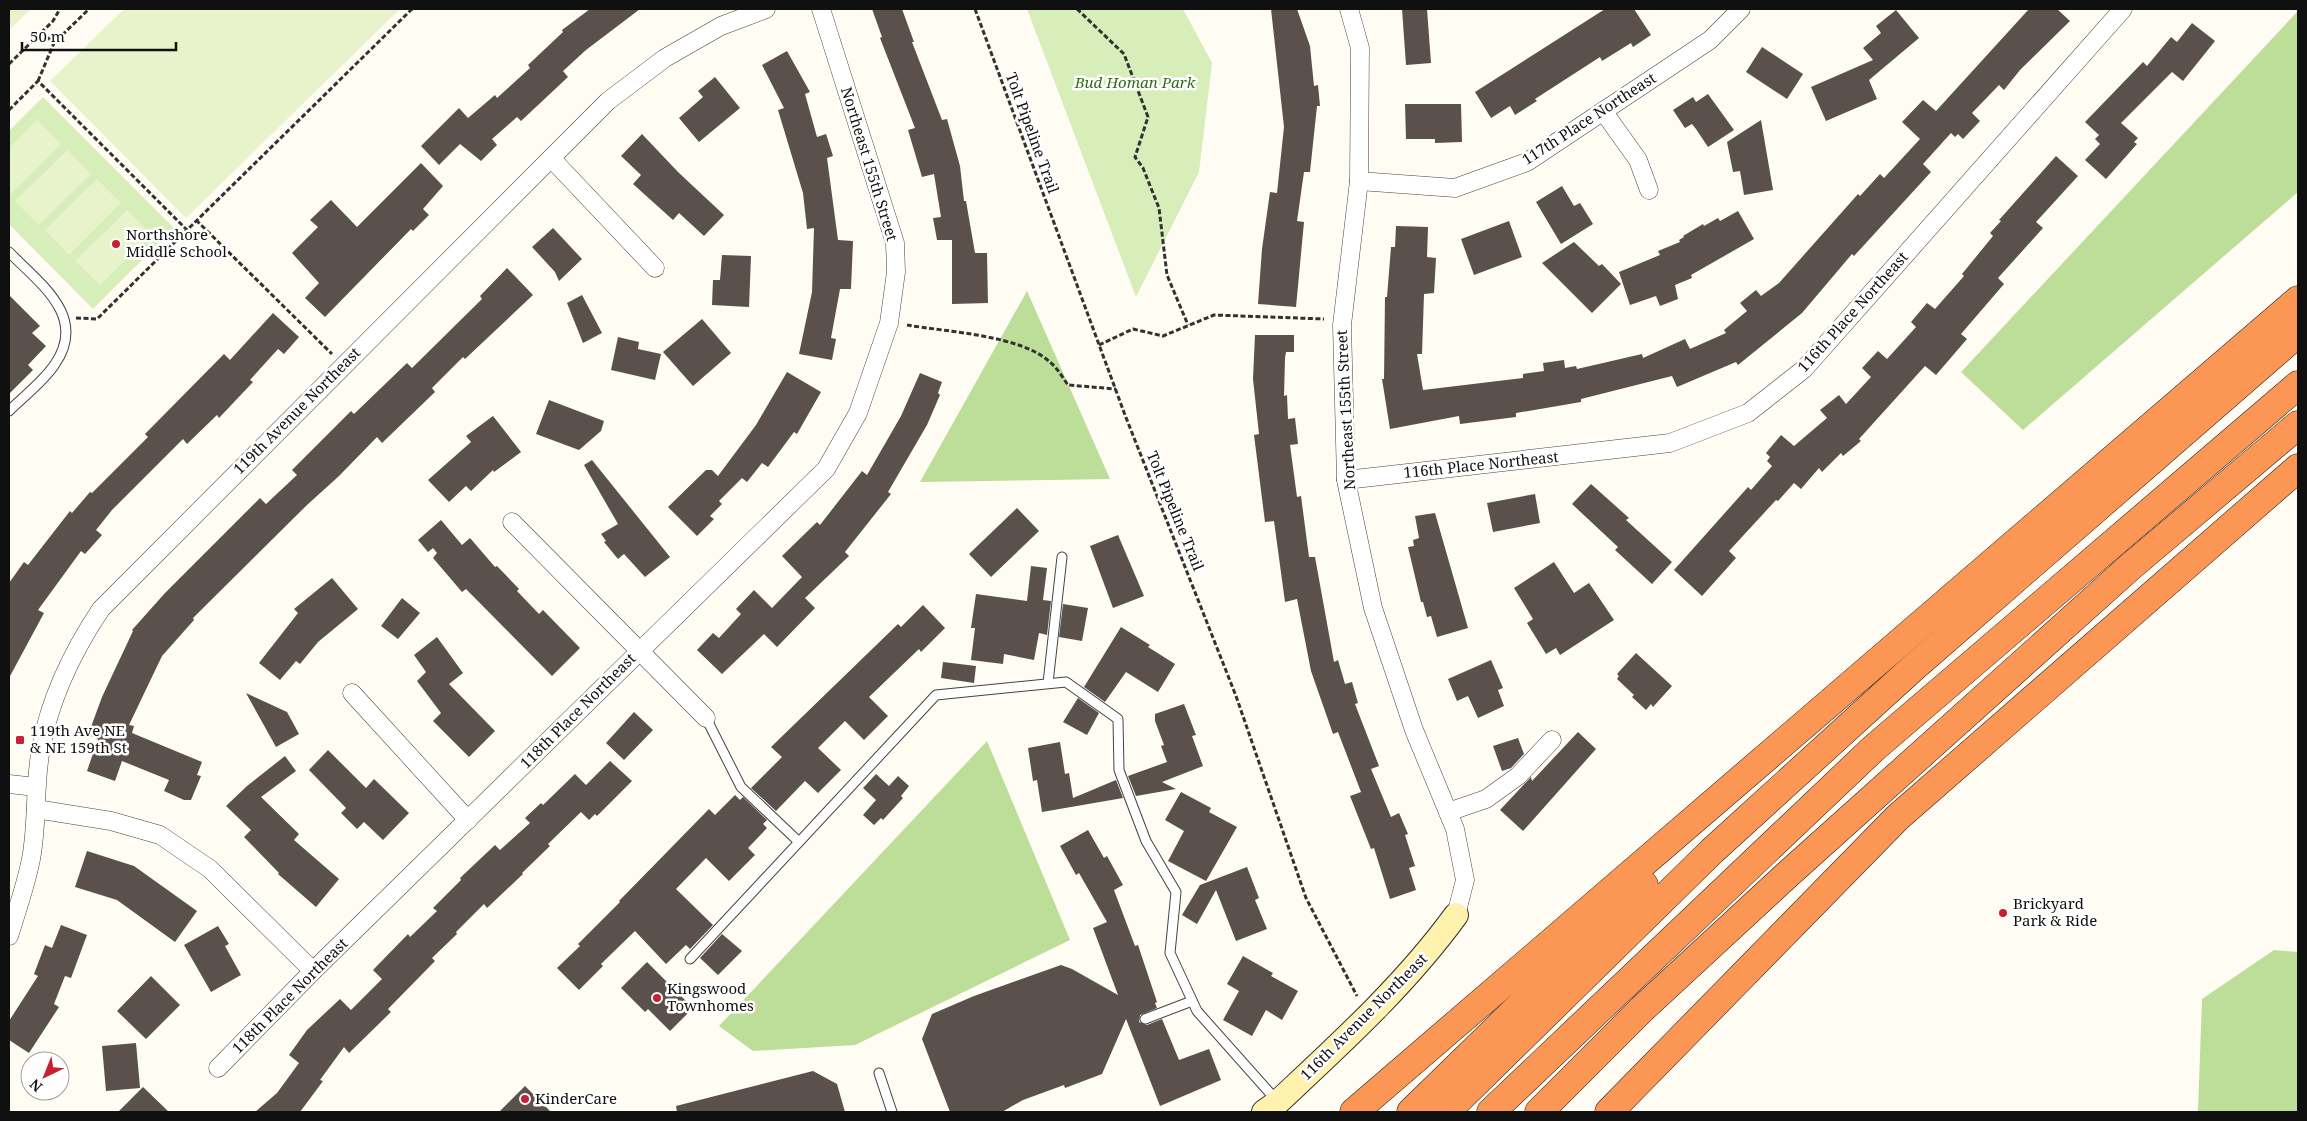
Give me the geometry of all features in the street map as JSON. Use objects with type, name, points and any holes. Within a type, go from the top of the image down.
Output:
[{"type":"highway","points":[[1354,1112],[2298,300]]},
{"type":"highway","points":[[1446,1112],[1712,851],[1914,667],[2298,333]]},
{"type":"highway","points":[[1491,1112],[1874,748],[2007,632],[2037,610],[2298,385]]},
{"type":"highway","points":[[1539,1112],[1650,1002],[1788,874],[2130,567],[2298,425]]},
{"type":"highway","points":[[1609,1112],[1898,817],[2298,468]]},
{"type":"highway","points":[[1988,694],[2007,632]]},
{"type":"highway","points":[[1411,1112],[1835,700]]},
{"type":"street","name":"119th Avenue Northeast","points":[[9,936],[22,897],[31,858],[41,747],[60,685],[85,633],[102,609],[343,364],[608,101],[665,58],[721,26],[766,9]]},
{"type":"street","name":"Northeast 155th Street","points":[[821,9],[895,243],[896,272],[889,323]]},
{"type":"street","name":"Northeast 155th Street","points":[[1349,9],[1360,48],[1359,182],[1342,320],[1346,480],[1373,608],[1414,730],[1455,830],[1465,880],[1456,915]]},
{"type":"street","name":"117th Place Northeast","points":[[1359,182],[1455,188],[1527,162],[1710,40],[1741,9]]},
{"type":"street","name":"116th Place Northeast","points":[[1346,480],[1670,443],[1748,413],[1804,369],[2123,9]]},
{"type":"street","points":[[1603,111],[1638,160],[1649,190]]},
{"type":"street","points":[[551,158],[655,268]]},
{"type":"street","name":"118th Place Northeast","points":[[218,1068],[313,971],[826,469],[858,413],[889,323]]},
{"type":"street","points":[[512,522],[706,718]]},
{"type":"street","points":[[352,693],[468,820]]},
{"type":"street","points":[[1448,812],[1486,799],[1518,776],[1552,740]]},
{"type":"street","points":[[9,784],[36,787]]},
{"type":"street","points":[[36,809],[111,821],[160,835],[210,869],[313,971]]},
{"type":"street","name":"116th Avenue Northeast","points":[[1271,1107],[1369,1015],[1430,950],[1456,915]]},
{"type":"lane","points":[[9,252],[57,301],[65,318],[66,336],[55,365],[9,411]]},
{"type":"lane","points":[[1048,683],[1062,557]]},
{"type":"lane","points":[[690,959],[936,695],[1066,682],[1118,719],[1119,770],[1146,840],[1176,892],[1170,953],[1197,1011],[1271,1107]]},
{"type":"lane","points":[[706,718],[742,787],[799,842]]},
{"type":"lane","points":[[1144,1019],[1192,1001]]},
{"type":"lane","points":[[879,1073],[892,1112]]},
{"type":"path","points":[[9,64],[53,21],[60,9]]},
{"type":"path","points":[[9,110],[38,81],[54,43],[89,9]]},
{"type":"path","points":[[65,318],[97,319],[412,9]]},
{"type":"path","name":"Tolt Pipeline Trail","points":[[975,9],[1099,345],[1236,696],[1306,898],[1344,973],[1369,1015]]},
{"type":"path","points":[[1076,9],[1124,54],[1148,117],[1135,157],[1143,168],[1159,208],[1167,275],[1188,325]]},
{"type":"path","points":[[41,32],[54,43]]},
{"type":"path","points":[[38,81],[187,230]]},
{"type":"path","points":[[196,220],[343,364]]},
{"type":"path","points":[[1099,345],[1133,329],[1163,336],[1214,315],[1342,320]]},
{"type":"path","points":[[889,323],[1000,340],[1024,346],[1051,363],[1068,384],[1116,389]]},
{"type":"green space","points":[[9,9],[31,9],[9,30]]},
{"type":"green space","points":[[124,9],[400,9],[186,218],[50,81]]},
{"type":"green space","name":"Bud Homan Park","points":[[1027,9],[1183,9],[1212,63],[1199,172],[1136,297]]},
{"type":"green space","points":[[2298,11],[2298,192],[2023,430],[1961,372]]},
{"type":"green space","points":[[43,97],[174,228],[93,309],[9,224],[9,131]]},
{"type":"green space","points":[[37,120],[61,144],[10,195],[9,148]]},
{"type":"green space","points":[[67,150],[91,174],[39,225],[15,201]]},
{"type":"green space","points":[[97,179],[121,203],[69,255],[45,230]]},
{"type":"green space","points":[[127,210],[151,234],[100,285],[75,261]]},
{"type":"green space","points":[[1027,291],[1110,479],[920,482]]},
{"type":"green space","points":[[987,741],[1070,940],[855,1045],[753,1051],[719,1026]]},
{"type":"green space","points":[[2274,950],[2298,952],[2298,1112],[2198,1112],[2202,999]]},
{"type":"building","points":[[590,9],[640,9],[586,50],[563,71],[568,77],[521,121],[517,117],[492,139],[497,145],[481,161],[460,144],[439,165],[421,146],[459,108],[468,118],[495,95],[497,98],[530,68],[528,65],[563,32],[562,30]]},
{"type":"building","points":[[872,9],[902,9],[914,42],[912,42],[942,120],[947,119],[960,166],[964,201],[966,201],[975,253],[987,253],[988,303],[952,304],[952,240],[937,240],[933,218],[941,217],[934,174],[922,177],[908,130],[915,128],[880,38],[882,37]]},
{"type":"building","points":[[1271,9],[1297,9],[1310,46],[1314,86],[1318,85],[1320,106],[1317,106],[1310,172],[1304,172],[1297,221],[1304,222],[1296,307],[1258,304],[1262,249],[1270,192],[1277,193],[1284,127]]},
{"type":"building","points":[[1402,9],[1427,9],[1431,63],[1406,65]]},
{"type":"building","points":[[1605,9],[1634,9],[1651,35],[1633,47],[1631,43],[1602,61],[1600,57],[1535,99],[1537,101],[1515,115],[1510,106],[1491,118],[1475,92]]},
{"type":"building","points":[[2029,9],[2057,9],[2070,21],[2020,70],[2004,90],[1999,85],[1972,113],[1980,121],[1963,139],[1958,134],[1955,137],[1951,133],[1923,164],[1931,172],[1854,256],[1852,254],[1802,313],[1738,365],[1736,362],[1677,387],[1672,376],[1581,399],[1581,402],[1516,413],[1516,417],[1460,424],[1459,416],[1390,429],[1382,379],[1384,379],[1385,297],[1387,297],[1391,247],[1395,247],[1396,226],[1428,227],[1427,257],[1436,258],[1434,293],[1424,294],[1422,354],[1417,354],[1423,390],[1523,378],[1523,374],[1544,371],[1543,363],[1564,360],[1565,368],[1576,366],[1577,369],[1642,354],[1643,358],[1685,339],[1690,349],[1726,333],[1724,330],[1747,311],[1740,303],[1756,290],[1761,296],[1779,283],[1858,194],[1860,196],[1880,174],[1884,178],[1920,139],[1902,122],[1923,100],[1936,111]]},
{"type":"building","points":[[1896,10],[1919,38],[1869,80],[1877,99],[1826,121],[1811,87],[1873,60],[1863,48],[1881,33],[1876,26]]},
{"type":"building","points":[[2192,23],[2215,41],[2183,81],[2172,72],[2121,123],[2138,138],[2134,142],[2137,144],[2106,179],[2085,160],[2100,144],[2095,139],[2099,135],[2085,122],[2143,62],[2147,66],[2171,37],[2177,42]]},
{"type":"building","points":[[1762,47],[1803,74],[1787,99],[1746,72]]},
{"type":"building","points":[[787,51],[810,92],[805,94],[817,137],[826,134],[833,156],[827,158],[838,240],[853,241],[851,289],[840,289],[831,338],[836,339],[832,360],[799,354],[812,292],[814,228],[807,229],[803,193],[778,110],[784,108],[762,65]]},
{"type":"building","points":[[715,77],[740,108],[699,142],[679,118],[703,97],[698,91]]},
{"type":"building","points":[[1708,94],[1734,130],[1708,147],[1692,124],[1685,128],[1673,110],[1693,97],[1696,102]]},
{"type":"building","points":[[1405,104],[1461,104],[1462,142],[1435,143],[1435,139],[1406,139]]},
{"type":"building","points":[[1761,120],[1773,190],[1744,195],[1740,171],[1733,172],[1727,142]]},
{"type":"building","points":[[642,134],[678,172],[724,215],[704,236],[679,213],[673,220],[633,184],[641,175],[621,156]]},
{"type":"building","points":[[2056,156],[2078,176],[2036,222],[2043,228],[1998,278],[2004,284],[1961,334],[1967,339],[1936,375],[1925,366],[1859,439],[1861,441],[1843,456],[1841,453],[1822,472],[1819,468],[1801,489],[1794,483],[1778,501],[1776,500],[1729,551],[1736,558],[1702,596],[1674,570],[1748,487],[1751,490],[1772,466],[1767,461],[1770,457],[1766,453],[1781,435],[1794,446],[1827,418],[1820,410],[1839,395],[1846,404],[1871,377],[1862,368],[1878,351],[1887,359],[1916,327],[1911,322],[1927,303],[1935,309],[1964,276],[1962,274],[1993,236],[1990,233],[2001,221],[1999,220]]},
{"type":"building","points":[[421,163],[443,186],[423,209],[429,215],[413,231],[411,229],[325,317],[305,298],[319,283],[292,253],[318,227],[310,220],[331,200],[357,227]]},
{"type":"building","points":[[1562,186],[1574,206],[1580,203],[1593,224],[1561,244],[1536,202]]},
{"type":"building","points":[[1738,211],[1754,239],[1691,275],[1692,278],[1675,285],[1678,299],[1660,306],[1656,296],[1630,305],[1619,272],[1660,255],[1658,251],[1680,242],[1679,240],[1683,236],[1703,224],[1704,226],[1718,218],[1720,221]]},
{"type":"building","points":[[1509,221],[1522,257],[1474,275],[1461,239]]},
{"type":"building","points":[[553,228],[582,259],[559,281],[555,272],[532,247]]},
{"type":"building","points":[[1574,242],[1599,266],[1602,264],[1621,284],[1592,313],[1542,263]]},
{"type":"building","points":[[722,255],[751,256],[749,307],[712,305],[713,280],[720,280]]},
{"type":"building","points":[[507,268],[533,295],[465,359],[463,357],[432,388],[435,392],[382,443],[377,437],[307,505],[193,618],[194,620],[162,656],[129,725],[134,726],[132,733],[202,762],[197,775],[201,776],[191,800],[184,800],[164,791],[169,780],[122,761],[115,781],[87,771],[98,739],[88,735],[102,697],[132,630],[165,593],[260,498],[266,504],[297,475],[292,470],[351,411],[354,414],[407,363],[412,368],[482,299],[480,296]]},
{"type":"building","points":[[9,295],[40,326],[32,333],[46,346],[28,365],[33,370],[9,394]]},
{"type":"building","points":[[582,295],[602,333],[583,343],[567,303]]},
{"type":"building","points":[[273,313],[299,337],[284,354],[278,349],[250,380],[253,382],[219,418],[217,415],[187,444],[183,439],[112,510],[96,530],[102,535],[85,554],[81,551],[38,610],[44,613],[9,678],[9,583],[24,562],[28,565],[70,511],[72,513],[90,492],[92,493],[148,437],[145,434],[224,354],[230,360]]},
{"type":"building","points":[[702,319],[731,353],[693,386],[663,352]]},
{"type":"building","points":[[1255,335],[1294,335],[1294,352],[1286,352],[1285,358],[1284,396],[1287,395],[1288,419],[1295,418],[1298,444],[1290,445],[1297,497],[1301,496],[1309,557],[1315,557],[1334,662],[1338,660],[1345,684],[1352,682],[1358,703],[1355,704],[1379,766],[1371,769],[1391,817],[1399,813],[1408,834],[1405,835],[1415,866],[1409,868],[1416,890],[1390,899],[1374,848],[1371,849],[1350,796],[1361,792],[1338,732],[1333,734],[1311,671],[1297,599],[1285,602],[1274,521],[1265,522],[1254,435],[1259,434],[1253,379]]},
{"type":"building","points":[[618,337],[639,342],[638,349],[661,354],[655,380],[611,370]]},
{"type":"building","points":[[787,372],[821,392],[797,434],[794,432],[768,467],[762,463],[747,482],[742,478],[719,501],[722,504],[710,516],[714,519],[697,536],[668,507],[706,470],[712,470],[718,476],[756,425]]},
{"type":"building","points":[[920,373],[942,382],[938,393],[940,395],[927,425],[888,492],[891,494],[845,552],[849,556],[805,598],[815,608],[777,647],[764,634],[722,674],[697,650],[713,633],[719,638],[741,614],[736,609],[754,590],[772,608],[802,577],[782,556],[817,522],[820,525],[862,471],[867,475],[901,416]]},
{"type":"building","points":[[549,400],[604,421],[601,431],[579,450],[536,434]]},
{"type":"building","points":[[493,416],[521,452],[494,472],[493,470],[471,491],[466,486],[449,502],[428,480],[471,442],[466,436]]},
{"type":"building","points":[[592,460],[670,557],[645,577],[624,554],[618,559],[604,542],[606,541],[601,534],[618,524],[584,465]]},
{"type":"building","points":[[1591,484],[1629,518],[1626,520],[1672,562],[1652,584],[1615,550],[1618,547],[1572,504]]},
{"type":"building","points":[[1535,494],[1540,523],[1493,532],[1487,503]]},
{"type":"building","points":[[1017,508],[1039,531],[991,577],[969,554]]},
{"type":"building","points":[[1435,513],[1468,628],[1437,637],[1431,616],[1427,617],[1423,602],[1421,602],[1408,547],[1414,546],[1413,540],[1419,538],[1415,516]]},
{"type":"building","points":[[441,520],[462,545],[470,538],[495,567],[497,566],[519,589],[517,591],[539,614],[543,610],[580,648],[552,676],[466,589],[462,592],[433,558],[437,553],[433,548],[428,552],[418,540]]},
{"type":"building","points":[[1118,535],[1144,596],[1113,608],[1090,546]]},
{"type":"building","points":[[1554,562],[1574,593],[1589,583],[1614,620],[1560,655],[1556,648],[1546,654],[1527,623],[1533,619],[1514,588]]},
{"type":"building","points":[[1031,566],[1047,568],[1043,600],[1051,601],[1047,635],[1039,633],[1034,660],[1004,654],[1003,664],[971,660],[975,628],[971,628],[976,594],[1027,601]]},
{"type":"building","points":[[332,578],[358,609],[318,642],[300,664],[296,661],[280,680],[259,663],[298,613],[294,609]]},
{"type":"building","points":[[402,598],[420,613],[398,639],[381,626]]},
{"type":"building","points":[[1063,604],[1088,608],[1082,641],[1059,637]]},
{"type":"building","points":[[923,605],[945,628],[921,652],[919,649],[869,697],[888,716],[864,740],[845,721],[818,748],[841,770],[818,793],[805,781],[776,811],[751,788],[782,757],[771,747],[898,624],[901,627]]},
{"type":"building","points":[[1121,627],[1150,645],[1148,647],[1175,664],[1158,692],[1126,672],[1105,702],[1084,687]]},
{"type":"building","points":[[437,637],[463,673],[449,684],[495,731],[469,757],[433,721],[441,713],[417,681],[426,672],[414,655]]},
{"type":"building","points":[[1636,653],[1672,686],[1653,707],[1651,704],[1646,710],[1617,679],[1619,676],[1617,674]]},
{"type":"building","points":[[1491,660],[1503,688],[1498,690],[1504,706],[1478,718],[1468,696],[1457,701],[1448,679]]},
{"type":"building","points":[[943,662],[976,666],[974,683],[941,678]]},
{"type":"building","points":[[246,693],[287,712],[299,734],[276,747]]},
{"type":"building","points":[[1078,698],[1099,713],[1087,735],[1063,722]]},
{"type":"building","points":[[1184,704],[1196,735],[1192,736],[1203,766],[1162,782],[1176,789],[1136,796],[1128,776],[1167,762],[1161,746],[1164,745],[1155,721],[1155,714]]},
{"type":"building","points":[[634,712],[653,730],[624,760],[606,743]]},
{"type":"building","points":[[1578,732],[1596,749],[1523,831],[1500,810],[1531,777],[1532,781]]},
{"type":"building","points":[[1518,738],[1524,754],[1511,768],[1502,771],[1493,746]]},
{"type":"building","points":[[1060,742],[1065,774],[1069,773],[1073,798],[1116,780],[1123,798],[1042,812],[1037,780],[1033,781],[1028,748]]},
{"type":"building","points":[[328,750],[366,788],[374,779],[409,813],[383,840],[364,822],[357,829],[341,813],[346,808],[309,770]]},
{"type":"building","points":[[285,756],[296,771],[261,797],[299,834],[294,840],[339,879],[316,907],[278,874],[244,837],[251,830],[226,806],[247,786]]},
{"type":"building","points":[[610,761],[632,781],[597,816],[595,814],[589,820],[581,812],[548,844],[550,846],[523,874],[487,908],[484,904],[432,958],[435,961],[388,1009],[391,1012],[349,1053],[344,1047],[320,1080],[323,1081],[300,1112],[255,1112],[277,1093],[299,1063],[289,1055],[307,1030],[340,999],[351,1010],[382,979],[373,970],[408,934],[410,937],[437,911],[433,908],[461,880],[460,878],[495,845],[500,850],[530,823],[525,818],[541,803],[543,805],[575,774],[586,785]]},
{"type":"building","points":[[876,774],[889,786],[898,776],[909,786],[901,796],[903,798],[883,820],[881,818],[874,825],[863,815],[876,800],[863,788]]},
{"type":"building","points":[[1181,792],[1211,808],[1209,812],[1237,827],[1206,881],[1168,861],[1184,831],[1165,820]]},
{"type":"building","points":[[735,795],[740,800],[743,797],[767,820],[763,824],[767,828],[748,848],[755,855],[729,881],[706,858],[676,889],[713,925],[690,949],[686,945],[666,964],[635,931],[601,964],[603,966],[579,990],[557,968],[709,809],[715,815]]},
{"type":"building","points":[[1088,830],[1104,858],[1107,856],[1123,885],[1114,890],[1135,946],[1138,945],[1157,1002],[1155,1003],[1157,1008],[1140,1015],[1139,1022],[1147,1025],[1162,1019],[1179,1060],[1209,1049],[1221,1080],[1160,1106],[1126,1019],[1102,1074],[1065,1088],[1064,1085],[1023,1100],[1002,1112],[950,1112],[922,1039],[932,1014],[974,996],[1061,965],[1072,969],[1118,995],[1093,928],[1107,922],[1079,873],[1076,875],[1060,846]]},
{"type":"building","points":[[87,851],[134,866],[197,911],[175,942],[117,900],[75,887]]},
{"type":"building","points":[[1247,867],[1259,898],[1255,900],[1267,929],[1236,941],[1216,890],[1197,924],[1182,915],[1200,885]]},
{"type":"building","points":[[61,925],[87,935],[71,978],[65,976],[54,1004],[59,1007],[30,1051],[26,1051],[9,1040],[9,1021],[38,976],[34,974],[45,945],[52,948]]},
{"type":"building","points":[[218,926],[229,944],[225,946],[241,975],[211,992],[184,945]]},
{"type":"building","points":[[722,934],[742,951],[718,975],[700,958]]},
{"type":"building","points":[[1243,956],[1273,973],[1271,976],[1298,991],[1282,1020],[1266,1010],[1252,1036],[1223,1020],[1239,991],[1227,984]]},
{"type":"building","name":"Kingswood Townhomes","points":[[647,962],[693,1008],[670,1031],[648,1009],[645,1012],[621,988]]},
{"type":"building","points":[[151,976],[180,1005],[146,1039],[117,1011]]},
{"type":"building","points":[[136,1043],[140,1088],[106,1091],[102,1046]]},
{"type":"building","points":[[813,1071],[837,1084],[845,1112],[677,1112],[676,1106]]},
{"type":"building","name":"KinderCare","points":[[525,1086],[551,1112],[499,1112]]},
{"type":"building","points":[[143,1087],[169,1112],[118,1112]]},
{"type":"place","name":"Northshore Middle School","points":[[116,244]]},
{"type":"place","name":"119th Ave NE & NE 159th St","points":[[20,740]]},
{"type":"place","name":"Brickyard Park & Ride","points":[[2003,913]]},
{"type":"place","name":"Kingswood Townhomes","points":[[657,998]]},
{"type":"place","name":"KinderCare","points":[[525,1099]]}]
